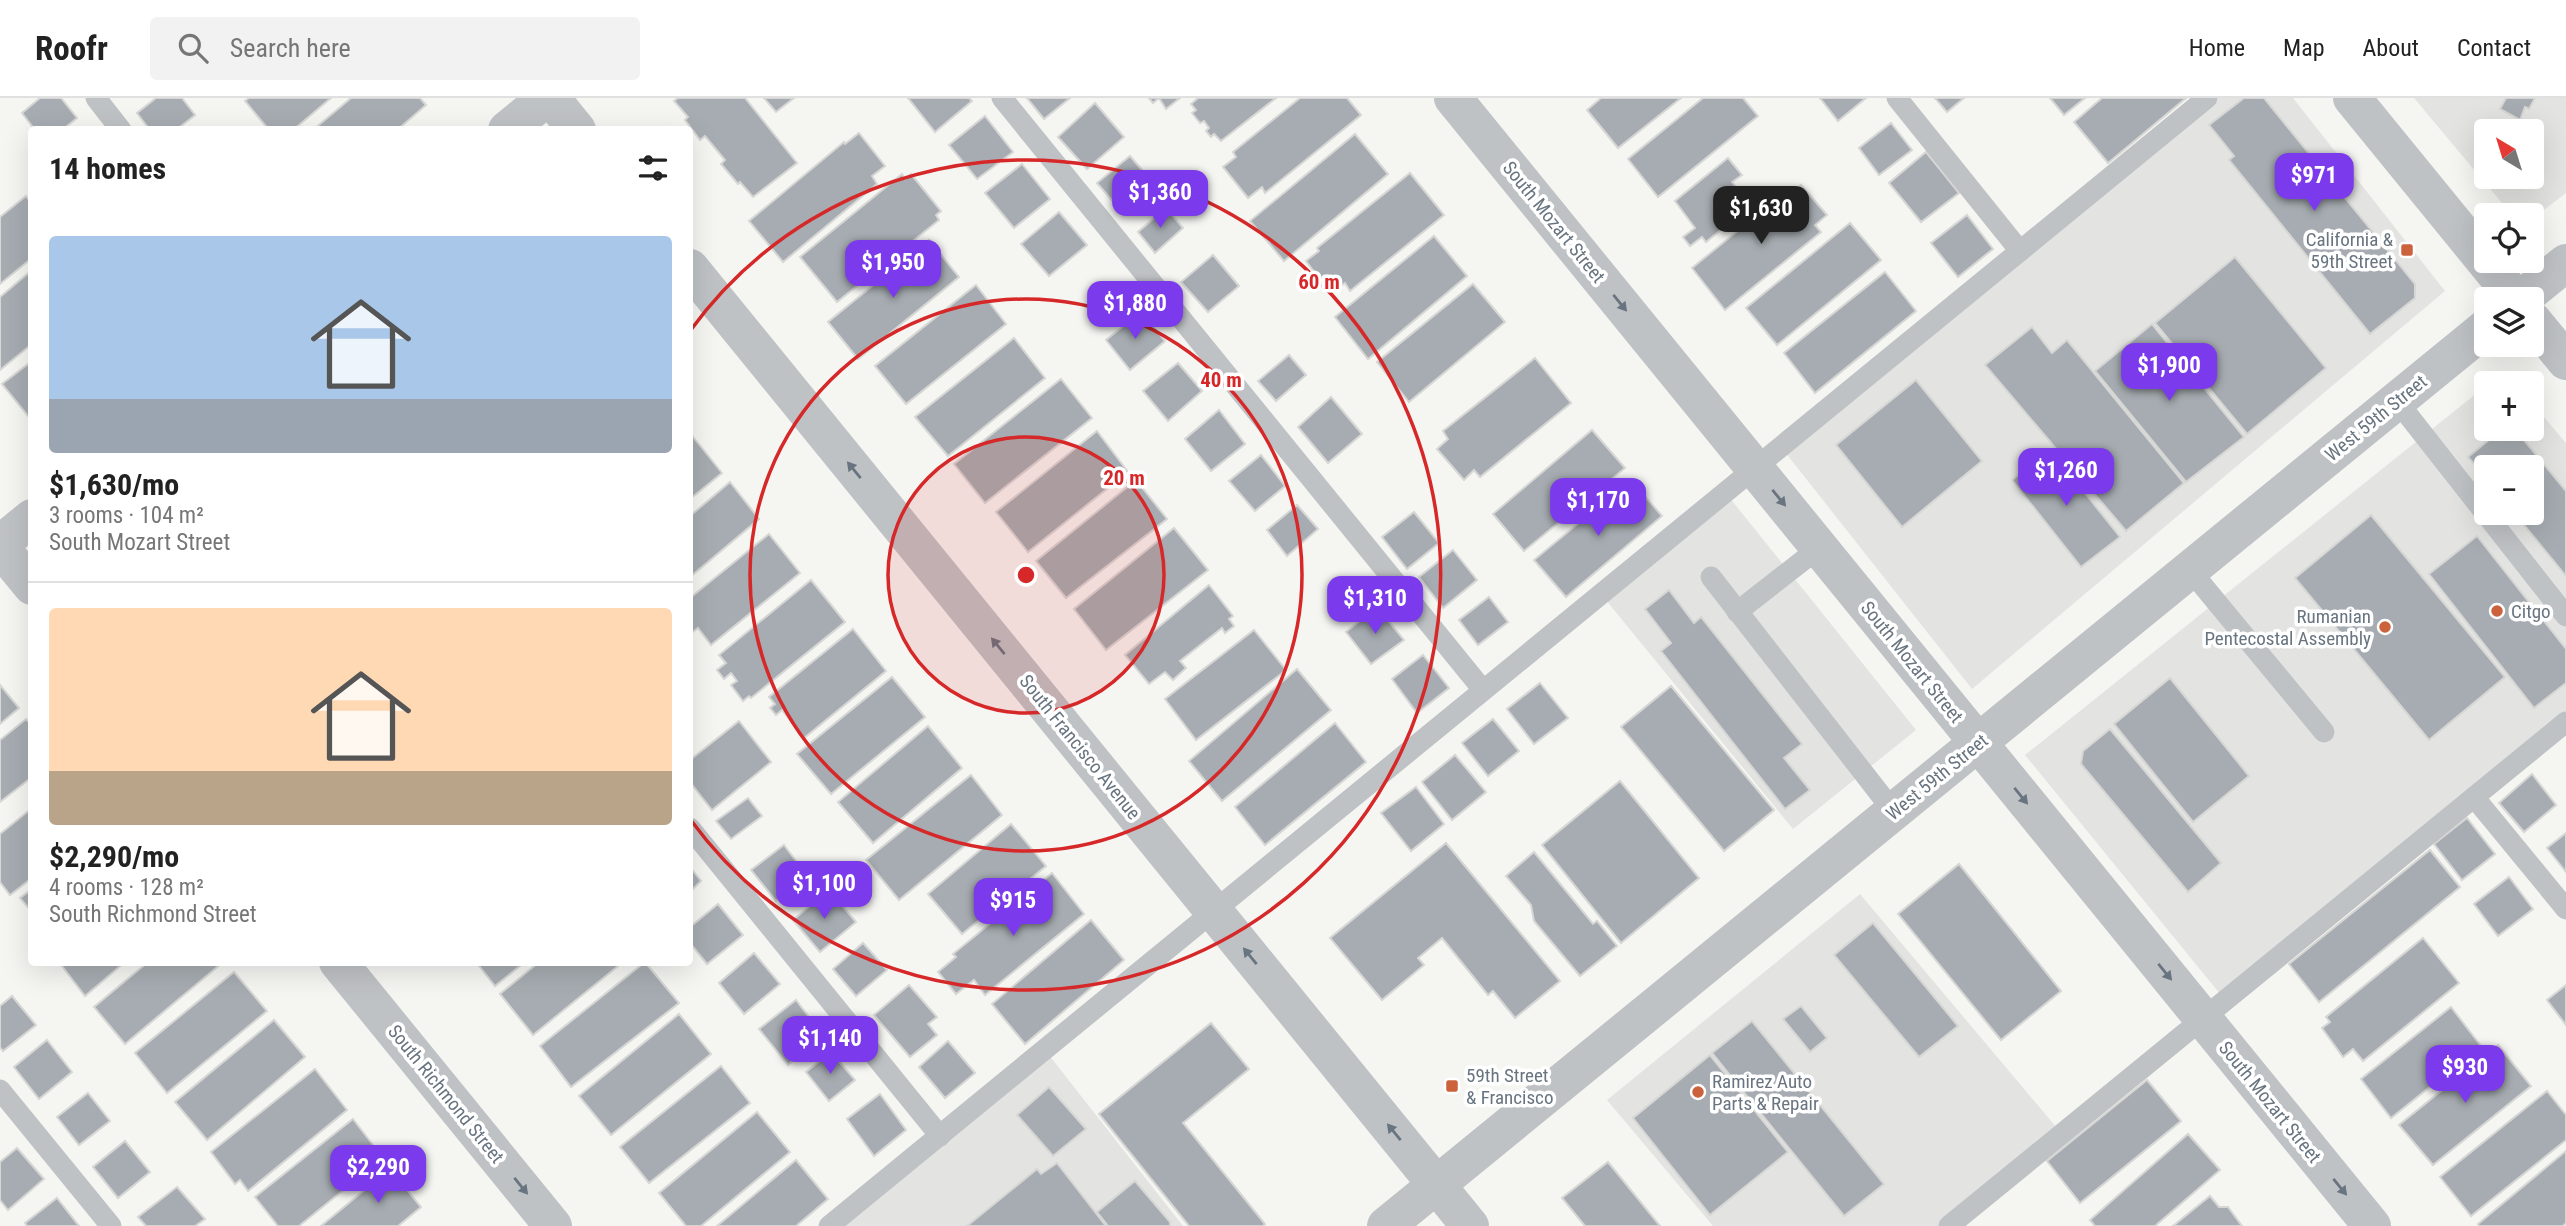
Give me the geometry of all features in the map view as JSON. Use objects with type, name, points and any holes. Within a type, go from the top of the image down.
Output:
[{"type":"street","points":[[513,126],[548,98],[573,126]]},
{"type":"street","name":"South Mozart Street","points":[[1453,98],[2372,1226]]},
{"type":"street","points":[[2352,98],[2506,287]]},
{"type":"street","points":[[2536,287],[2566,263]]},
{"type":"street","name":"South Francisco Avenue","points":[[693,272],[1470,1226]]},
{"type":"street","points":[[2544,334],[2566,361]]},
{"type":"street","name":"West 59th Street","points":[[1386,1226],[2474,338]]},
{"type":"street","points":[[28,521],[0,545],[28,581]]},
{"type":"street","name":"South Richmond Street","points":[[341,966],[553,1226]]},
{"type":"lane","points":[[96,98],[118,126]]},
{"type":"lane","points":[[1002,98],[1483,690]]},
{"type":"lane","points":[[1897,98],[2020,251]]},
{"type":"lane","points":[[829,1226],[2207,98]]},
{"type":"lane","points":[[2398,401],[2566,616]]},
{"type":"lane","points":[[1737,612],[1819,548]]},
{"type":"lane","points":[[2190,570],[2324,732]]},
{"type":"lane","points":[[1711,577],[1894,812]]},
{"type":"lane","points":[[1949,1226],[2566,722]]},
{"type":"lane","points":[[2474,797],[2566,909]]},
{"type":"lane","points":[[693,832],[940,1136]]},
{"type":"lane","points":[[0,1090],[111,1226]]},
{"type":"shaded area","points":[[2207,98],[2293,98],[2445,291],[1972,689],[1781,447]]},
{"type":"shaded area","points":[[2414,98],[2566,98],[2566,193],[2544,210],[2544,203],[2502,203],[2490,189],[2544,189],[2544,119],[2474,119],[2474,170]]},
{"type":"shaded area","points":[[2474,395],[2474,441],[2544,441],[2544,417],[2566,443],[2566,721],[2225,1000],[2025,755]]},
{"type":"shaded area","points":[[1725,492],[1916,730],[1793,829],[1601,594]]},
{"type":"shaded area","points":[[1860,894],[2062,1134],[1949,1226],[1713,1226],[1607,1100]]},
{"type":"shaded area","points":[[1045,1050],[1183,1226],[829,1226]]},
{"type":"building","points":[[40,98],[61,98],[77,118],[67,126],[32,126],[22,113]]},
{"type":"building","points":[[156,98],[182,98],[195,115],[181,126],[147,126],[137,113]]},
{"type":"building","points":[[249,98],[331,98],[298,126],[266,126],[245,101]]},
{"type":"building","points":[[351,98],[420,98],[426,105],[402,126],[318,126]]},
{"type":"building","points":[[678,98],[745,98],[797,163],[753,197],[721,164],[725,160],[705,136],[700,140],[693,126],[685,120],[688,117],[674,101]]},
{"type":"building","points":[[764,98],[794,98],[776,112]]},
{"type":"building","points":[[908,98],[969,98],[972,101],[935,132]]},
{"type":"building","points":[[1027,98],[1070,98],[1044,119]]},
{"type":"building","points":[[1159,98],[1180,98],[1166,109]]},
{"type":"building","points":[[1198,98],[1276,98],[1221,141],[1214,134],[1211,137],[1206,131],[1209,128],[1204,121],[1200,123],[1192,113],[1196,110],[1191,104]]},
{"type":"building","points":[[1300,98],[1347,98],[1361,115],[1265,193],[1262,187],[1248,198],[1223,167],[1236,157],[1233,152]]},
{"type":"building","points":[[1601,98],[1681,98],[1618,148],[1587,110]]},
{"type":"building","points":[[1703,98],[1743,98],[1758,116],[1658,197],[1628,159]]},
{"type":"building","points":[[1820,98],[1866,98],[1838,121]]},
{"type":"building","points":[[1935,98],[1964,98],[1947,112]]},
{"type":"building","points":[[2050,98],[2085,98],[2064,115]]},
{"type":"building","points":[[2102,98],[2186,98],[2108,163],[2074,122]]},
{"type":"building","points":[[2244,98],[2264,98],[2415,284],[2415,298],[2370,334],[2229,160],[2234,156],[2209,125]]},
{"type":"building","points":[[2506,98],[2535,98],[2529,109],[2525,107],[2520,119],[2500,109]]},
{"type":"building","points":[[1095,103],[1124,137],[1087,169],[1058,137]]},
{"type":"building","points":[[985,116],[1013,152],[977,179],[949,145]]},
{"type":"building","points":[[1891,123],[1912,150],[1879,175],[1859,148]]},
{"type":"building","points":[[859,133],[885,166],[872,176],[877,184],[783,262],[749,221],[844,142],[845,144]]},
{"type":"building","points":[[1355,134],[1388,174],[1284,261],[1250,221]]},
{"type":"building","points":[[1926,152],[1959,193],[1921,222],[1889,183]]},
{"type":"building","points":[[1130,156],[1155,185],[1122,212],[1097,183]]},
{"type":"building","points":[[1728,158],[1742,175],[1732,182],[1750,206],[1706,242],[1702,237],[1690,246],[1683,237],[1695,228],[1675,201]]},
{"type":"building","points":[[1022,164],[1050,199],[1014,228],[985,193]]},
{"type":"building","points":[[1410,173],[1444,215],[1350,291],[1345,283],[1331,294],[1306,261],[1319,251],[1317,248]]},
{"type":"building","points":[[902,174],[905,179],[911,174],[941,211],[936,215],[939,220],[837,302],[800,257]]},
{"type":"building","points":[[1801,185],[1827,215],[1815,225],[1821,232],[1725,310],[1692,268],[1788,190],[1790,194]]},
{"type":"building","points":[[26,196],[28,199],[28,261],[0,284],[0,217]]},
{"type":"building","points":[[1166,208],[1183,228],[1155,253],[1138,232]]},
{"type":"building","points":[[1059,212],[1087,245],[1049,276],[1021,244]]},
{"type":"building","points":[[1967,215],[1993,249],[1958,277],[1931,243]]},
{"type":"building","points":[[1850,223],[1881,260],[1777,345],[1746,308]]},
{"type":"building","points":[[1434,236],[1467,276],[1368,359],[1335,317]]},
{"type":"building","points":[[929,240],[959,277],[858,359],[828,322]]},
{"type":"building","points":[[1213,255],[1239,286],[1208,312],[1181,282]]},
{"type":"building","points":[[2235,257],[2326,368],[2247,434],[2155,323]]},
{"type":"building","points":[[1885,272],[1916,311],[1815,393],[1784,353]]},
{"type":"building","points":[[28,273],[28,347],[0,370],[0,297]]},
{"type":"building","points":[[1473,284],[1505,322],[1409,402],[1377,362]]},
{"type":"building","points":[[976,285],[1006,324],[906,404],[875,366]]},
{"type":"building","points":[[1141,312],[1165,341],[1130,370],[1106,340]]},
{"type":"building","points":[[2152,324],[2244,437],[2186,482],[2095,371]]},
{"type":"building","points":[[2032,327],[2052,353],[2067,340],[2184,483],[2126,531],[1985,365]]},
{"type":"building","points":[[1014,338],[1045,378],[948,456],[915,417]]},
{"type":"building","points":[[1289,355],[1306,375],[1276,401],[1258,381]]},
{"type":"building","points":[[1535,358],[1571,403],[1480,477],[1474,470],[1464,480],[1437,449],[1448,439],[1443,431]]},
{"type":"building","points":[[1178,363],[1202,391],[1168,421],[1143,391]]},
{"type":"building","points":[[28,364],[28,416],[2,384]]},
{"type":"building","points":[[1061,379],[1092,418],[985,503],[954,464]]},
{"type":"building","points":[[1916,380],[1982,461],[1902,527],[1836,445]]},
{"type":"building","points":[[1331,397],[1362,434],[1328,463],[1298,427]]},
{"type":"building","points":[[1219,410],[1245,444],[1211,471],[1185,439]]},
{"type":"building","points":[[1592,430],[1625,468],[1524,551],[1493,514]]},
{"type":"building","points":[[1097,431],[1128,472],[1028,552],[996,512]]},
{"type":"building","points":[[693,437],[722,473],[693,497]]},
{"type":"building","points":[[2487,441],[2525,441],[2536,455],[2474,455],[2474,464],[2468,457]]},
{"type":"building","points":[[2050,449],[2120,537],[2081,567],[2012,480]]},
{"type":"building","points":[[1261,455],[1285,486],[1255,511],[1229,481]]},
{"type":"building","points":[[2544,464],[2566,491],[2566,576],[2524,525],[2544,525]]},
{"type":"building","points":[[1136,480],[1167,519],[1066,598],[1036,561]]},
{"type":"building","points":[[1631,480],[1662,516],[1566,597],[1534,560]]},
{"type":"building","points":[[730,482],[759,519],[693,574],[693,513]]},
{"type":"building","points":[[1297,505],[1318,529],[1287,556],[1267,530]]},
{"type":"building","points":[[1414,512],[1439,543],[1407,569],[1382,537]]},
{"type":"building","points":[[2371,515],[2505,677],[2429,740],[2295,578]]},
{"type":"building","points":[[1174,528],[1208,570],[1106,650],[1074,609]]},
{"type":"building","points":[[769,534],[800,573],[711,645],[698,628],[693,632],[693,596]]},
{"type":"building","name":"Citgo","points":[[2477,536],[2566,649],[2566,683],[2534,708],[2429,574]]},
{"type":"building","points":[[1453,550],[1477,580],[1443,608],[1419,577]]},
{"type":"building","points":[[811,580],[845,622],[751,698],[749,696],[743,701],[731,685],[737,681],[731,673],[724,679],[717,670],[726,663],[719,655]]},
{"type":"building","points":[[1209,585],[1233,616],[1229,619],[1234,626],[1225,633],[1222,628],[1180,661],[1186,668],[1173,680],[1165,672],[1149,684],[1125,655]]},
{"type":"building","points":[[1669,590],[1694,623],[1701,617],[1802,744],[1784,758],[1810,790],[1785,809],[1661,651],[1671,643],[1645,609]]},
{"type":"building","points":[[1489,597],[1508,622],[1478,645],[1459,620]]},
{"type":"building","points":[[1377,607],[1404,640],[1371,664],[1346,632]]},
{"type":"building","points":[[853,629],[886,671],[804,738],[782,710],[776,715],[770,708],[775,704],[769,697]]},
{"type":"building","points":[[1254,630],[1286,670],[1196,740],[1165,699]]},
{"type":"building","points":[[1423,655],[1449,688],[1417,713],[1392,679]]},
{"type":"building","points":[[1297,669],[1331,710],[1222,801],[1189,761]]},
{"type":"building","points":[[892,677],[925,717],[831,794],[797,754]]},
{"type":"building","points":[[2170,678],[2249,776],[2193,822],[2114,724]]},
{"type":"building","points":[[1540,683],[1568,718],[1534,744],[1507,709]]},
{"type":"building","points":[[0,685],[19,708],[0,724]]},
{"type":"building","points":[[1671,686],[1774,810],[1724,851],[1621,727]]},
{"type":"building","points":[[26,719],[28,721],[28,780],[0,802],[0,740]]},
{"type":"building","points":[[1493,719],[1519,751],[1488,776],[1462,743]]},
{"type":"building","points":[[739,721],[771,762],[712,810],[693,786],[693,758]]},
{"type":"building","points":[[1335,723],[1366,762],[1265,845],[1235,807]]},
{"type":"building","points":[[928,726],[962,768],[873,843],[838,802]]},
{"type":"building","points":[[2110,729],[2221,863],[2188,892],[2081,764],[2083,751]]},
{"type":"building","points":[[1455,755],[1486,792],[1452,820],[1422,782]]},
{"type":"building","points":[[2532,774],[2556,805],[2524,832],[2499,803]]},
{"type":"building","points":[[971,775],[1002,815],[899,900],[866,860]]},
{"type":"building","points":[[1620,781],[1699,878],[1621,943],[1542,845]]},
{"type":"building","points":[[1416,787],[1444,824],[1411,851],[1381,813]]},
{"type":"building","points":[[748,798],[762,816],[731,839],[716,821]]},
{"type":"building","points":[[28,811],[28,881],[10,895],[0,882],[0,834]]},
{"type":"building","points":[[2467,818],[2495,854],[2462,880],[2434,844]]},
{"type":"building","points":[[1011,824],[1046,866],[962,934],[928,894]]},
{"type":"building","points":[[2566,833],[2566,872],[2547,848]]},
{"type":"building","points":[[1446,843],[1560,981],[1515,1018],[1493,991],[1488,995],[1442,938],[1418,958],[1424,965],[1382,1000],[1330,938]]},
{"type":"building","points":[[784,845],[808,877],[776,901],[751,870]]},
{"type":"building","points":[[2430,850],[2460,887],[2319,1002],[2289,964]]},
{"type":"building","points":[[1534,852],[1593,924],[1597,921],[1617,946],[1580,976],[1534,921],[1531,905],[1506,876]]},
{"type":"building","points":[[1959,864],[2061,991],[2001,1040],[1898,914]]},
{"type":"building","points":[[693,871],[701,881],[693,889]]},
{"type":"building","points":[[1052,873],[1084,914],[985,995],[974,980],[956,994],[938,972],[956,957],[953,954]]},
{"type":"building","points":[[2509,877],[2533,909],[2498,936],[2474,904]]},
{"type":"building","points":[[829,890],[856,922],[820,952],[793,920]]},
{"type":"building","points":[[28,892],[28,907],[20,898]]},
{"type":"building","points":[[718,904],[743,935],[707,964],[693,947],[693,925]]},
{"type":"building","points":[[1091,920],[1124,960],[1025,1044],[992,1004]]},
{"type":"building","points":[[1873,923],[1958,1026],[1919,1057],[1834,955]]},
{"type":"building","points":[[2423,938],[2459,983],[2363,1061],[2353,1049],[2343,1057],[2322,1028],[2330,1022],[2326,1017]]},
{"type":"building","points":[[863,943],[887,970],[856,996],[833,969]]},
{"type":"building","points":[[754,953],[780,984],[744,1014],[719,983]]},
{"type":"building","points":[[62,966],[120,966],[85,996]]},
{"type":"building","points":[[143,966],[218,966],[125,1044],[94,1007]]},
{"type":"building","points":[[479,966],[520,966],[495,986]]},
{"type":"building","points":[[534,966],[618,966],[533,1035],[500,994]]},
{"type":"building","points":[[640,966],[648,966],[679,1003],[571,1087],[540,1046]]},
{"type":"building","points":[[234,972],[267,1011],[167,1093],[135,1053]]},
{"type":"building","points":[[909,985],[937,1017],[928,1024],[937,1035],[910,1057],[874,1015]]},
{"type":"building","points":[[2566,985],[2566,1025],[2547,1000]]},
{"type":"building","points":[[12,996],[36,1025],[3,1051],[0,1047],[0,1006]]},
{"type":"building","points":[[796,1000],[824,1037],[788,1065],[759,1029]]},
{"type":"building","points":[[1801,1006],[1827,1038],[1810,1052],[1783,1019]]},
{"type":"building","points":[[2451,1007],[2481,1046],[2391,1118],[2361,1079]]},
{"type":"building","points":[[679,1014],[711,1054],[611,1135],[579,1096]]},
{"type":"building","points":[[274,1020],[305,1057],[207,1140],[175,1102]]},
{"type":"building","points":[[1752,1021],[1884,1184],[1844,1216],[1712,1053]]},
{"type":"building","points":[[1211,1023],[1249,1069],[1183,1123],[1265,1224],[1263,1226],[1189,1226],[1099,1114]]},
{"type":"building","points":[[47,1040],[72,1072],[39,1099],[14,1067]]},
{"type":"building","points":[[948,1041],[975,1073],[945,1098],[919,1067]]},
{"type":"building","points":[[2498,1045],[2531,1086],[2433,1165],[2399,1125]]},
{"type":"building","points":[[831,1052],[855,1080],[829,1101],[806,1072]]},
{"type":"building","points":[[1710,1055],[1788,1152],[1710,1215],[1633,1118]]},
{"type":"building","points":[[721,1066],[750,1103],[649,1183],[620,1147]]},
{"type":"building","points":[[315,1069],[347,1110],[248,1191],[240,1180],[235,1184],[211,1152]]},
{"type":"building","points":[[2147,1080],[2181,1121],[2080,1203],[2047,1161]]},
{"type":"building","points":[[1049,1087],[1086,1129],[1053,1156],[1017,1115]]},
{"type":"building","points":[[2547,1091],[2566,1115],[2566,1140],[2471,1216],[2440,1177]]},
{"type":"building","points":[[88,1093],[110,1121],[79,1145],[57,1117]]},
{"type":"building","points":[[880,1094],[906,1130],[874,1156],[847,1119]]},
{"type":"building","points":[[757,1112],[790,1152],[701,1226],[686,1226],[659,1193]]},
{"type":"building","points":[[353,1119],[383,1158],[299,1226],[278,1226],[255,1197]]},
{"type":"building","points":[[2188,1134],[2220,1170],[2155,1226],[2095,1226],[2090,1220]]},
{"type":"building","points":[[125,1141],[150,1172],[118,1198],[93,1167]]},
{"type":"building","points":[[17,1148],[44,1179],[8,1210],[0,1200],[0,1162]]},
{"type":"building","points":[[2566,1151],[2566,1223],[2563,1226],[2479,1226],[2478,1224]]},
{"type":"building","points":[[796,1160],[828,1199],[796,1226],[717,1226]]},
{"type":"building","points":[[1608,1162],[1660,1226],[1585,1226],[1562,1198]]},
{"type":"building","points":[[1057,1163],[1106,1226],[967,1226],[1037,1169],[1041,1174]]},
{"type":"building","points":[[390,1169],[421,1207],[398,1226],[321,1226]]},
{"type":"building","points":[[1135,1181],[1170,1222],[1170,1226],[1108,1226],[1097,1212]]},
{"type":"building","points":[[177,1187],[205,1219],[195,1226],[146,1226],[138,1217]]},
{"type":"building","points":[[2210,1196],[2219,1207],[2228,1207],[2242,1226],[2173,1226]]},
{"type":"building","points":[[57,1198],[79,1226],[27,1226],[25,1223]]},
{"type":"place","name":"California & 59th Street","points":[[2407,250]]},
{"type":"place","name":"Citgo","points":[[2497,611]]},
{"type":"place","name":"Rumanian Pentecostal Assembly","points":[[2385,627]]},
{"type":"place","name":"59th Street & Francisco","points":[[1452,1086]]},
{"type":"place","name":"Ramirez Auto Parts & Repair","points":[[1698,1092]]}]
